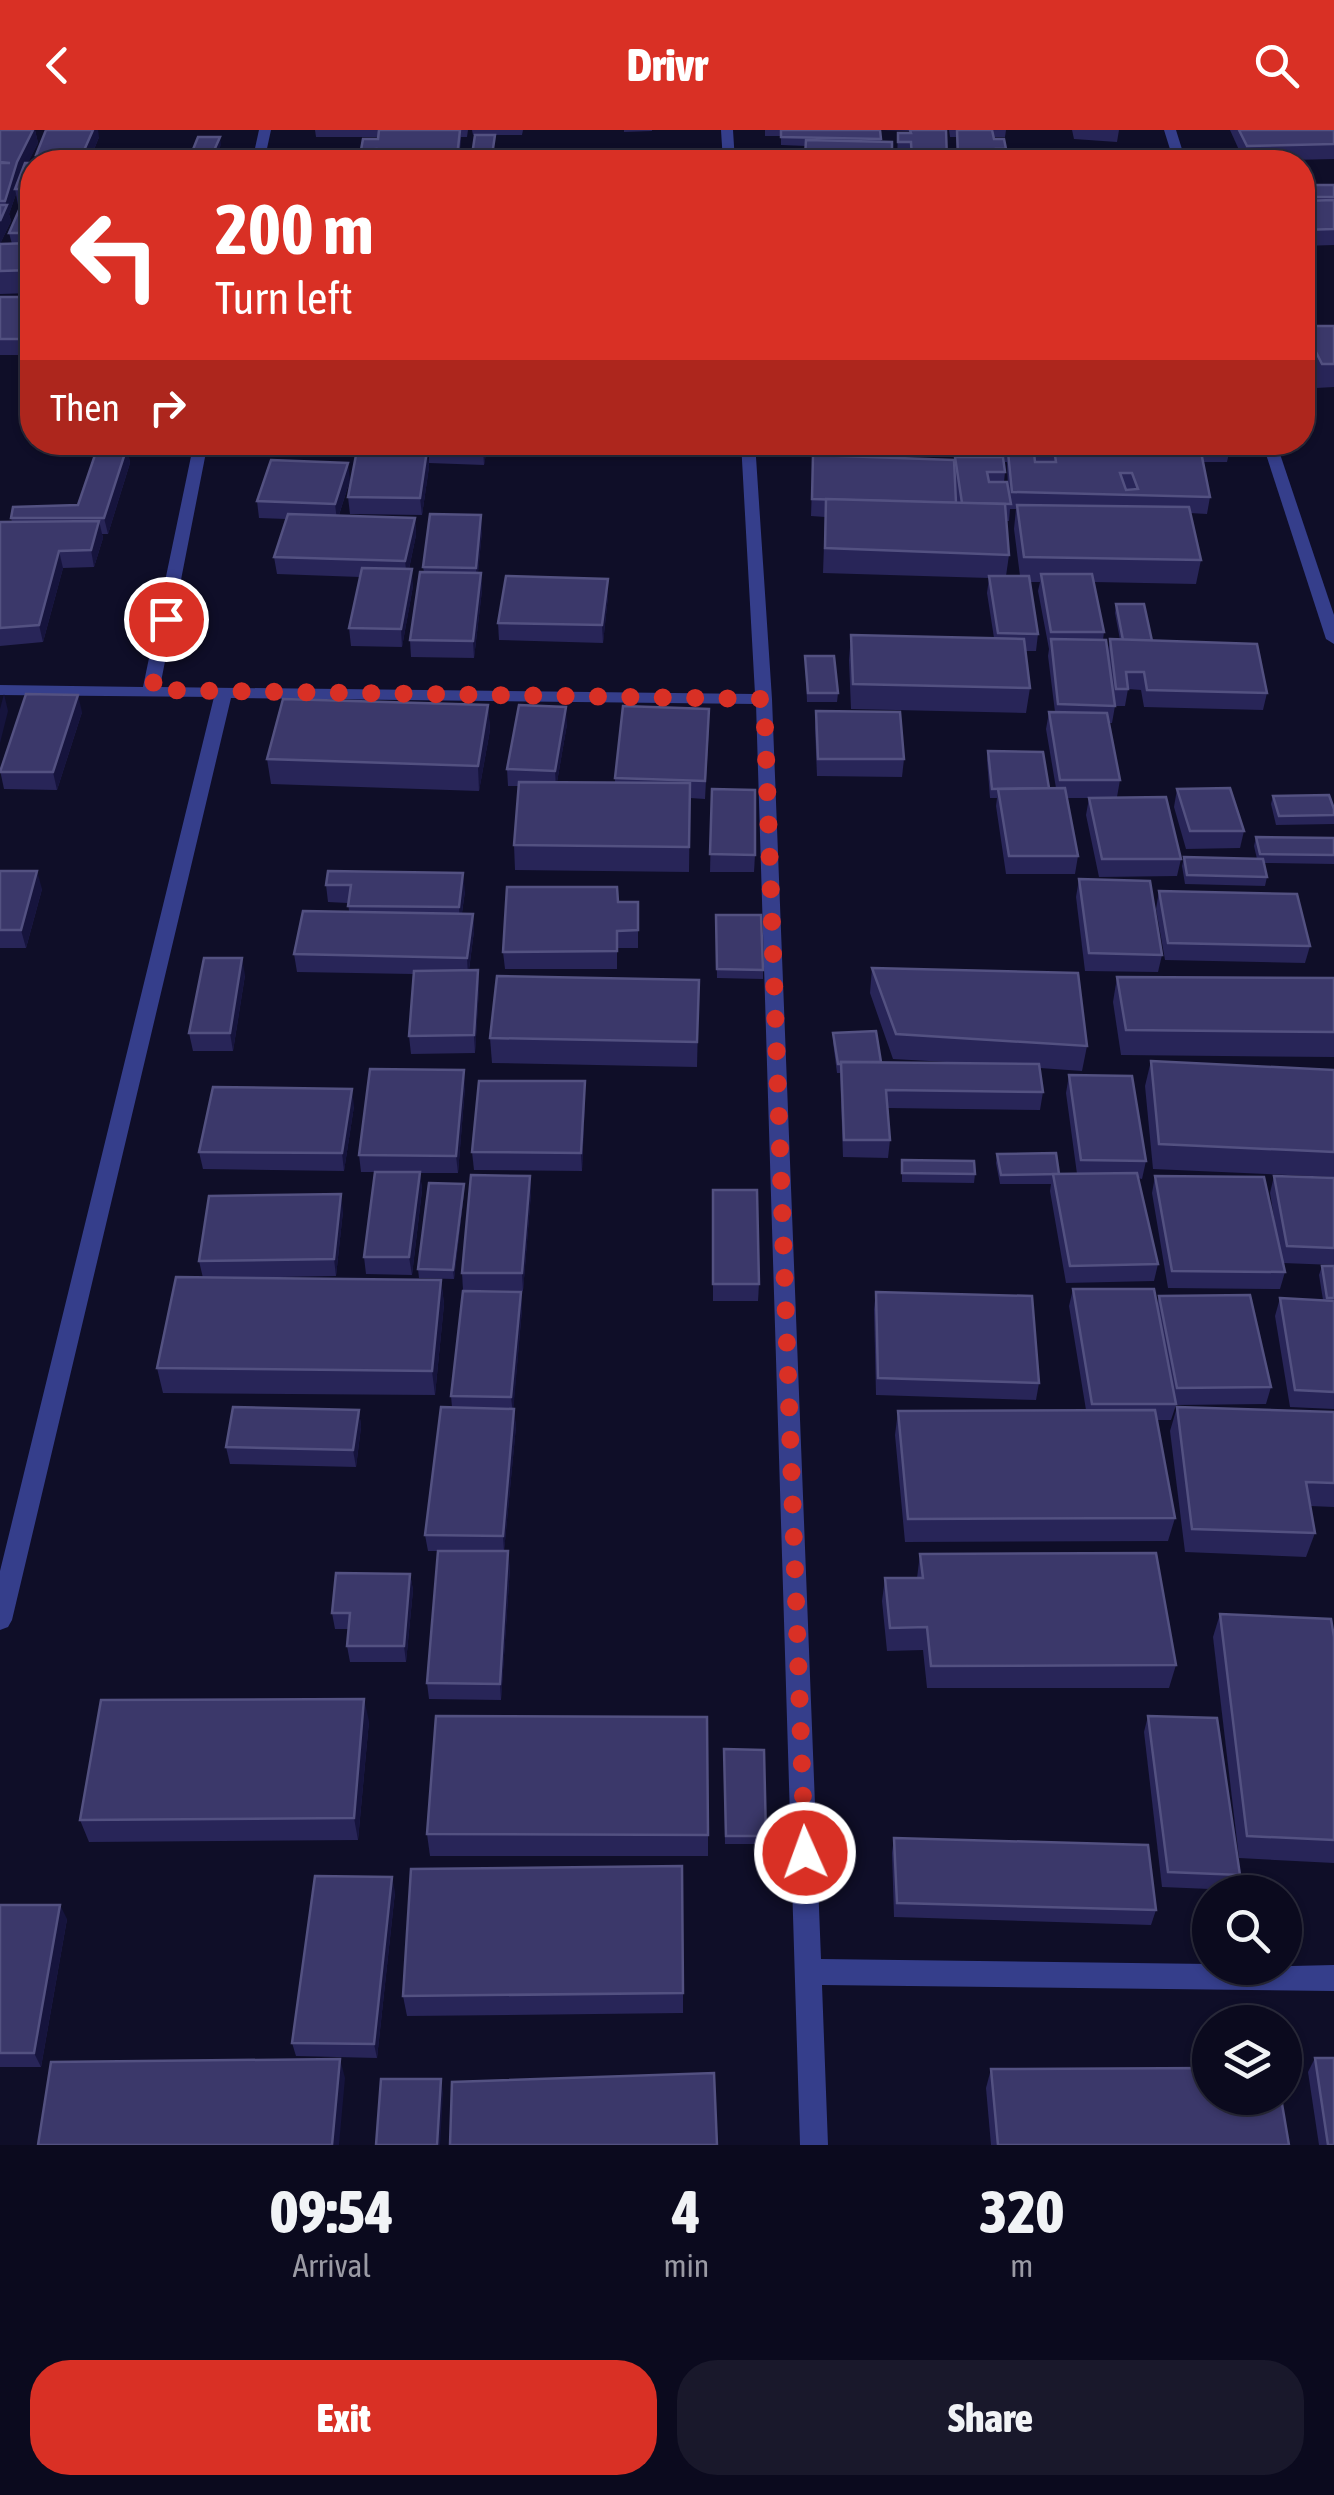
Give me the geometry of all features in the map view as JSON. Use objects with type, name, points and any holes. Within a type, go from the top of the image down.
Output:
[{"type":"street","points":[[152,690],[198,455]]},
{"type":"street","points":[[749,455],[764,699],[814,2145]]},
{"type":"street","points":[[1274,455],[1334,639]]},
{"type":"street","points":[[0,690],[764,699]]},
{"type":"street","points":[[0,1620],[224,692]]},
{"type":"street","points":[[810,1972],[1334,1978]]},
{"type":"building","points":[[0,130],[33,130],[20,150],[5,201],[0,201],[0,163],[10,163],[0,162]]},
{"type":"building","points":[[46,130],[93,130],[84,150],[38,150]]},
{"type":"building","points":[[379,130],[460,130],[458,150],[361,150],[363,139],[378,139]]},
{"type":"building","points":[[781,130],[880,130],[881,139],[781,137]]},
{"type":"building","points":[[910,130],[946,130],[947,150],[911,150],[911,142],[898,142],[898,133],[911,133]]},
{"type":"building","points":[[957,130],[992,130],[994,139],[1004,139],[1006,149],[996,150],[958,150]]},
{"type":"building","points":[[1239,130],[1334,130],[1334,144],[1247,146]]},
{"type":"building","points":[[475,135],[495,135],[493,150],[473,150]]},
{"type":"building","points":[[198,137],[220,137],[214,150],[193,150]]},
{"type":"building","points":[[806,140],[892,142],[892,150],[805,150]]},
{"type":"building","points":[[1315,185],[1334,185],[1334,197],[1315,197]]},
{"type":"building","points":[[1334,200],[1334,229],[1315,230],[1315,201]]},
{"type":"building","points":[[19,210],[20,210],[20,233],[9,233]]},
{"type":"building","points":[[20,243],[20,270],[0,271],[0,244]]},
{"type":"building","points":[[0,297],[20,297],[20,339],[0,339]]},
{"type":"building","points":[[1315,326],[1334,326],[1334,364],[1322,364],[1315,350]]},
{"type":"building","points":[[95,455],[124,455],[104,518],[11,518],[13,507],[78,505]]},
{"type":"building","points":[[356,455],[426,455],[420,498],[348,497]]},
{"type":"building","points":[[813,455],[954,460],[956,503],[812,499]]},
{"type":"building","points":[[1008,455],[1034,455],[1035,462],[1056,462],[1055,455],[1202,455],[1210,497],[1012,492]],"holes":[[[1120,473],[1132,473],[1138,489],[1126,490]]]},
{"type":"building","points":[[955,457],[1003,457],[1005,472],[987,472],[989,482],[1007,482],[1011,504],[962,503]]},
{"type":"building","points":[[271,460],[348,463],[335,504],[257,501]]},
{"type":"building","points":[[826,499],[1005,504],[1009,555],[825,548]]},
{"type":"building","points":[[1017,505],[1189,507],[1201,560],[1024,557]]},
{"type":"building","points":[[288,514],[415,518],[405,561],[274,557]]},
{"type":"building","points":[[430,514],[481,515],[476,568],[423,567]]},
{"type":"building","points":[[99,521],[91,550],[59,551],[39,625],[0,628],[0,522]]},
{"type":"building","points":[[362,568],[412,569],[401,629],[349,628]]},
{"type":"building","points":[[420,572],[481,573],[473,641],[410,640]]},
{"type":"building","points":[[1041,574],[1092,574],[1104,632],[1051,632]]},
{"type":"building","points":[[506,576],[608,579],[602,625],[498,623]]},
{"type":"building","points":[[989,576],[1029,576],[1038,634],[998,633]]},
{"type":"building","points":[[1116,604],[1144,604],[1152,641],[1123,640]]},
{"type":"building","points":[[851,635],[1024,639],[1030,688],[853,684]]},
{"type":"building","points":[[1051,639],[1106,640],[1115,706],[1058,704]]},
{"type":"building","points":[[1110,639],[1257,644],[1267,693],[1147,690],[1144,672],[1126,672],[1128,689],[1116,689]]},
{"type":"building","points":[[805,656],[834,656],[838,693],[808,693]]},
{"type":"building","points":[[26,694],[78,695],[53,772],[0,772]]},
{"type":"building","points":[[283,699],[488,705],[478,766],[267,759]]},
{"type":"building","points":[[519,705],[566,707],[555,771],[507,769]]},
{"type":"building","points":[[623,706],[709,709],[705,781],[615,778]]},
{"type":"building","points":[[816,711],[900,712],[904,759],[818,759]]},
{"type":"building","points":[[1049,712],[1107,713],[1120,780],[1060,780]]},
{"type":"building","points":[[988,751],[1043,752],[1049,788],[992,789]]},
{"type":"building","points":[[519,782],[690,783],[689,847],[514,845]]},
{"type":"building","points":[[1065,788],[1078,856],[1009,856],[998,789]]},
{"type":"building","points":[[1230,788],[1244,831],[1190,831],[1177,789]]},
{"type":"building","points":[[712,789],[755,790],[755,855],[710,854]]},
{"type":"building","points":[[1329,795],[1334,815],[1279,816],[1273,796]]},
{"type":"building","points":[[1166,797],[1181,859],[1102,859],[1089,798]]},
{"type":"building","points":[[1256,837],[1334,838],[1334,855],[1260,854]]},
{"type":"building","points":[[1184,857],[1263,859],[1267,877],[1187,875]]},
{"type":"building","points":[[0,871],[37,871],[21,930],[0,930]]},
{"type":"building","points":[[328,871],[463,873],[459,907],[348,906],[351,885],[326,885]]},
{"type":"building","points":[[1079,879],[1150,881],[1162,955],[1089,953]]},
{"type":"building","points":[[507,887],[617,887],[618,902],[638,902],[638,930],[617,931],[617,951],[503,952]]},
{"type":"building","points":[[1159,891],[1297,894],[1310,946],[1168,943]]},
{"type":"building","points":[[303,911],[473,914],[467,958],[294,954]]},
{"type":"building","points":[[716,915],[761,915],[763,970],[717,969]]},
{"type":"building","points":[[204,958],[242,958],[230,1033],[189,1033]]},
{"type":"building","points":[[872,968],[1078,973],[1087,1046],[896,1034]]},
{"type":"building","points":[[478,970],[474,1035],[409,1036],[414,971]]},
{"type":"building","points":[[497,976],[699,980],[697,1042],[490,1038]]},
{"type":"building","points":[[1117,977],[1334,978],[1334,1032],[1126,1030]]},
{"type":"building","points":[[876,1031],[881,1062],[838,1064],[833,1033]]},
{"type":"building","points":[[1151,1061],[1334,1070],[1334,1152],[1159,1144]]},
{"type":"building","points":[[841,1062],[1039,1064],[1043,1092],[886,1090],[890,1140],[844,1140]]},
{"type":"building","points":[[370,1069],[464,1070],[456,1156],[359,1155]]},
{"type":"building","points":[[1069,1075],[1132,1076],[1146,1161],[1081,1160]]},
{"type":"building","points":[[479,1081],[585,1081],[581,1153],[472,1152]]},
{"type":"building","points":[[213,1087],[352,1089],[342,1153],[199,1152]]},
{"type":"building","points":[[1056,1153],[1059,1174],[1001,1175],[997,1154]]},
{"type":"building","points":[[902,1160],[974,1161],[975,1174],[902,1173]]},
{"type":"building","points":[[375,1172],[420,1172],[409,1257],[364,1257]]},
{"type":"building","points":[[1137,1173],[1158,1264],[1070,1266],[1053,1174]]},
{"type":"building","points":[[471,1175],[530,1176],[522,1273],[462,1273]]},
{"type":"building","points":[[1155,1176],[1264,1177],[1285,1272],[1172,1271]]},
{"type":"building","points":[[1274,1176],[1334,1178],[1334,1248],[1287,1246]]},
{"type":"building","points":[[429,1183],[464,1184],[453,1270],[418,1269]]},
{"type":"building","points":[[713,1190],[757,1190],[759,1284],[713,1284]]},
{"type":"building","points":[[341,1194],[334,1259],[199,1261],[209,1196]]},
{"type":"building","points":[[1322,1266],[1334,1266],[1334,1298],[1327,1298]]},
{"type":"building","points":[[176,1277],[441,1280],[432,1371],[157,1368]]},
{"type":"building","points":[[1073,1289],[1154,1289],[1176,1404],[1092,1404]]},
{"type":"building","points":[[463,1291],[521,1292],[511,1397],[451,1396]]},
{"type":"building","points":[[876,1292],[1032,1296],[1039,1383],[878,1378]]},
{"type":"building","points":[[1250,1295],[1271,1387],[1177,1388],[1159,1296]]},
{"type":"building","points":[[1280,1298],[1334,1301],[1334,1392],[1295,1390]]},
{"type":"building","points":[[233,1407],[359,1410],[353,1450],[226,1447]]},
{"type":"building","points":[[441,1407],[514,1409],[503,1536],[425,1535]]},
{"type":"building","points":[[1177,1407],[1334,1412],[1334,1483],[1306,1482],[1315,1533],[1192,1529]]},
{"type":"building","points":[[1155,1410],[1175,1518],[908,1519],[898,1411]]},
{"type":"building","points":[[438,1551],[508,1551],[500,1684],[427,1683]]},
{"type":"building","points":[[1156,1553],[1176,1665],[931,1666],[927,1627],[890,1628],[885,1578],[923,1578],[920,1554]]},
{"type":"building","points":[[336,1573],[410,1574],[404,1646],[347,1646],[350,1613],[332,1613]]},
{"type":"building","points":[[1220,1614],[1331,1619],[1334,1840],[1247,1836]]},
{"type":"building","points":[[364,1699],[354,1818],[80,1820],[101,1700]]},
{"type":"building","points":[[436,1716],[707,1717],[708,1835],[427,1834]]},
{"type":"building","points":[[1148,1716],[1217,1718],[1240,1875],[1168,1872]]},
{"type":"building","points":[[724,1749],[764,1750],[766,1836],[726,1836]]},
{"type":"building","points":[[894,1838],[1148,1845],[1156,1910],[897,1903]]},
{"type":"building","points":[[682,1866],[683,1993],[403,1996],[411,1869]]},
{"type":"building","points":[[315,1876],[392,1877],[374,2044],[292,2043]]},
{"type":"building","points":[[0,1905],[60,1905],[34,2053],[0,2053]]},
{"type":"building","points":[[1315,2058],[1334,2058],[1334,2145],[1328,2145]]},
{"type":"building","points":[[340,2059],[332,2145],[38,2145],[51,2062]]},
{"type":"building","points":[[1192,2068],[1192,2115],[1284,2115],[1289,2145],[998,2145],[991,2069]]},
{"type":"building","points":[[714,2073],[717,2145],[450,2145],[452,2082]]},
{"type":"building","points":[[381,2079],[441,2079],[437,2145],[376,2145]]},
{"type":"route","points":[[166,619],[152,690],[764,699],[805,1853]]}]
